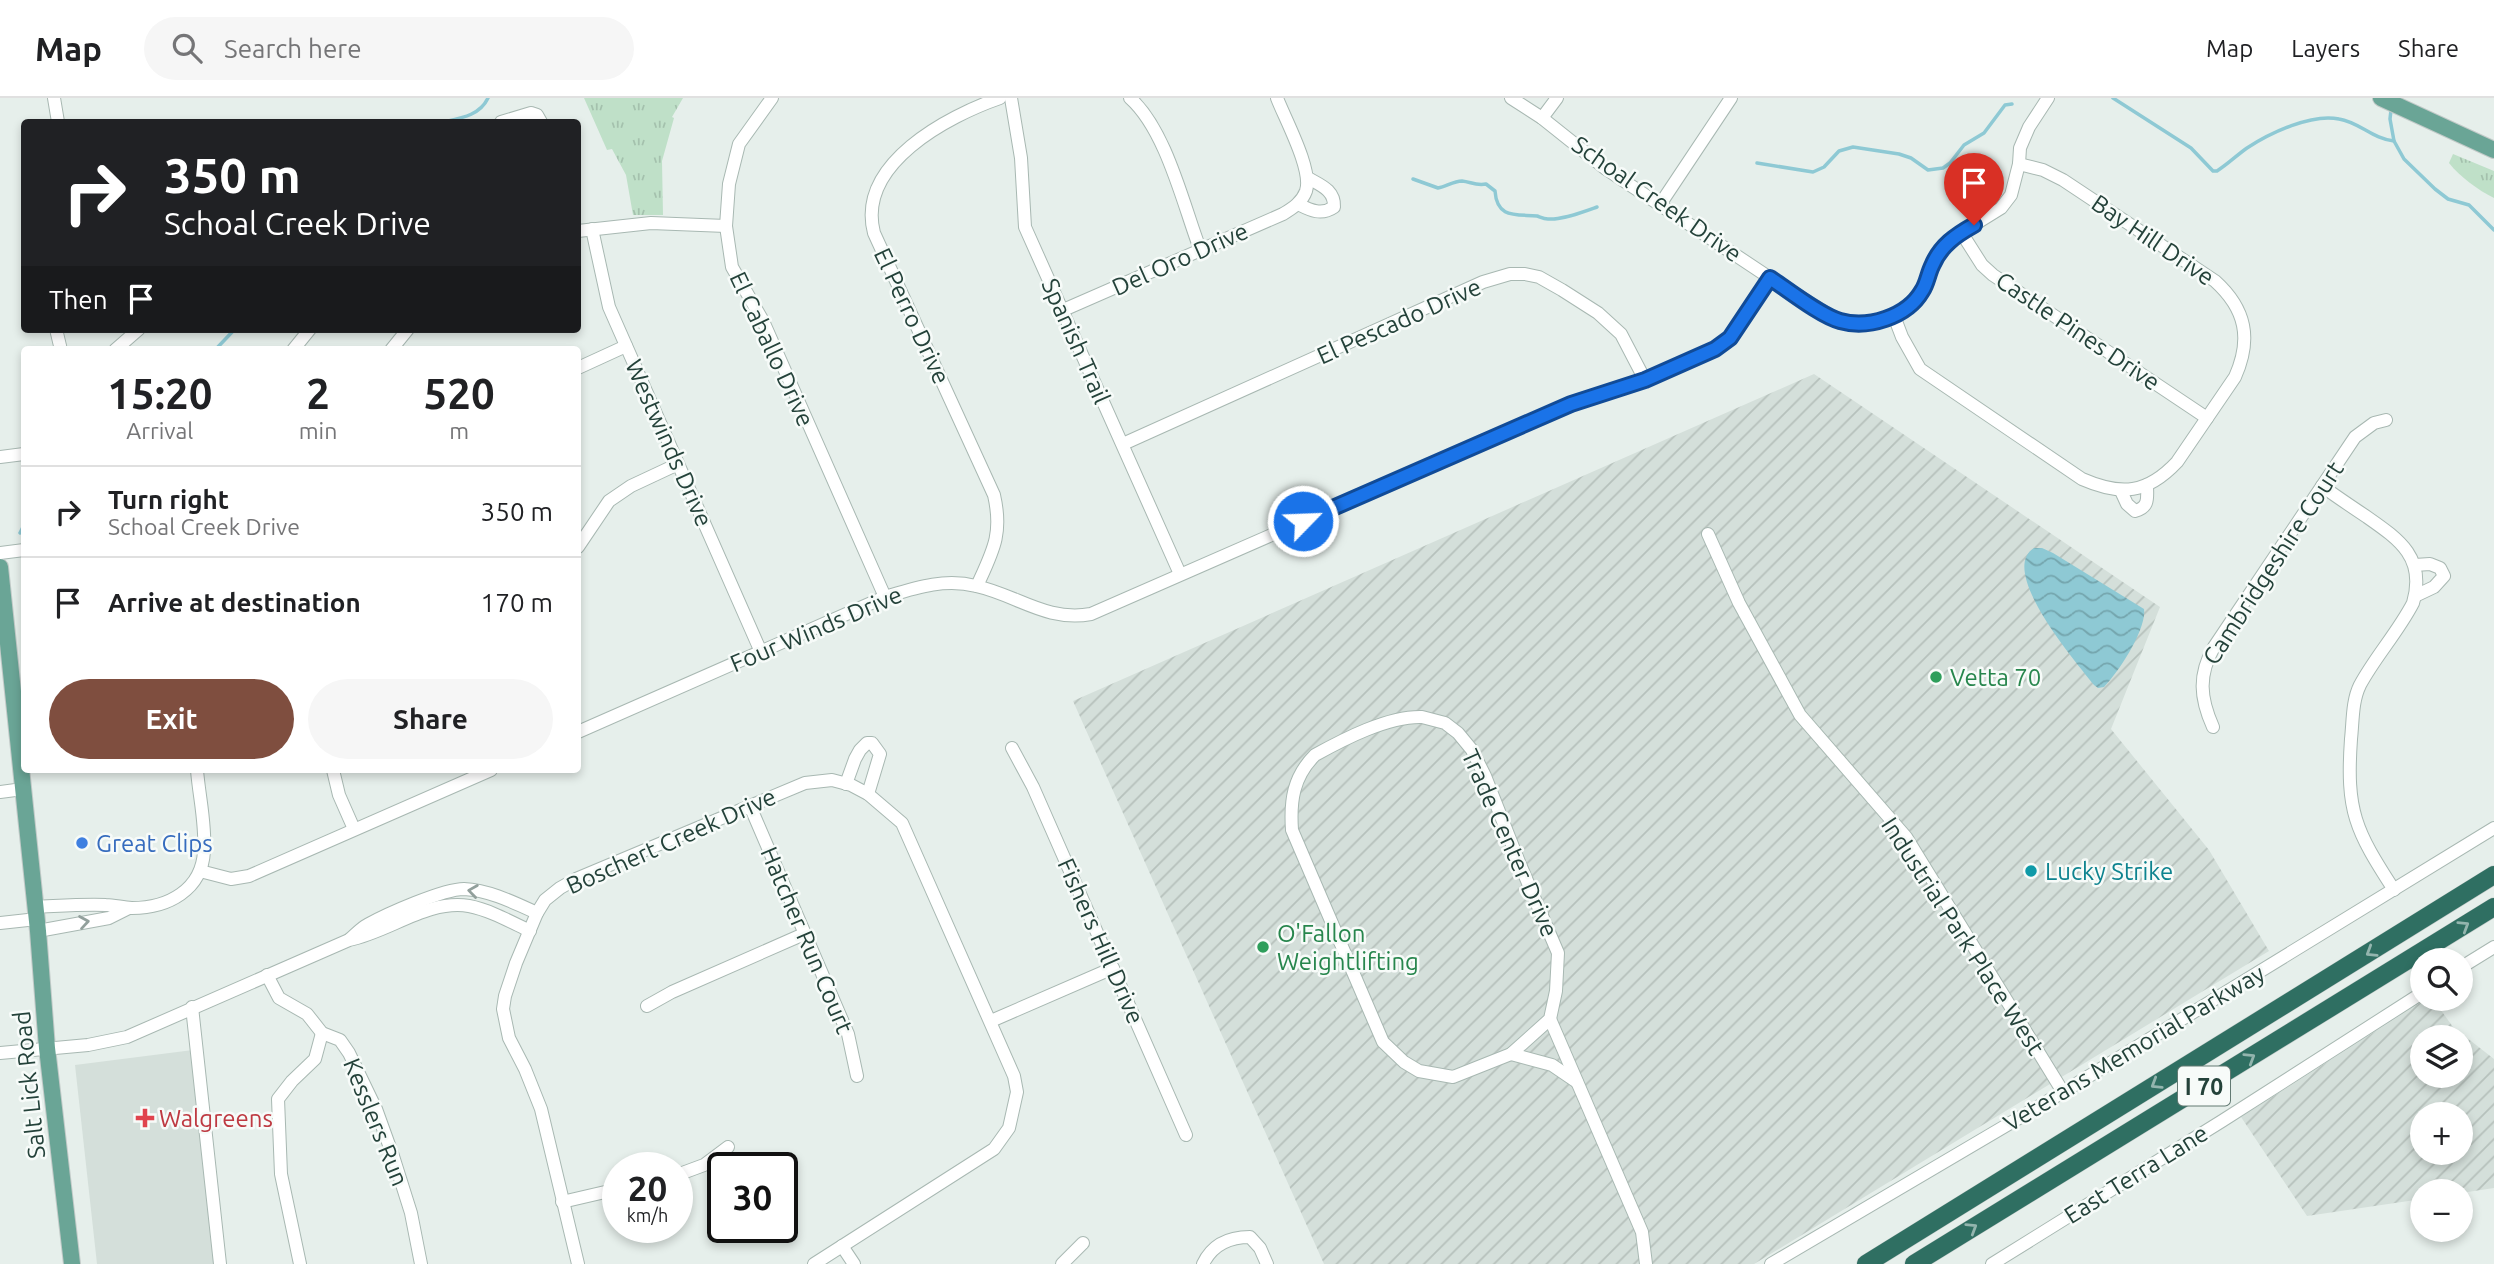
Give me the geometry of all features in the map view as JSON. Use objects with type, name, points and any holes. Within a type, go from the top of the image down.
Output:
[{"type":"highway","name":"I 70","points":[[1866,1264],[2494,875]]},
{"type":"highway","name":"I 70","points":[[1914,1264],[2494,907]]},
{"type":"main road","points":[[2381,98],[2494,150]]},
{"type":"main road","name":"Salt Lick Road","points":[[0,567],[21,771]]},
{"type":"main road","name":"Salt Lick Road","points":[[21,773],[47,1048],[72,1264]]},
{"type":"street","points":[[54,98],[58,119]]},
{"type":"street","name":"El Caballo Drive","points":[[772,98],[739,145],[729,184],[726,226],[732,267],[763,321],[885,597]]},
{"type":"street","name":"El Perro Drive","points":[[976,586],[996,543],[998,513],[994,495],[874,233],[872,206],[876,189],[887,171],[912,146],[947,120],[1000,98]]},
{"type":"street","name":"Spanish Trail","points":[[1011,98],[1021,158],[1025,227],[1180,574]]},
{"type":"street","points":[[1130,98],[1144,112],[1163,148],[1200,249]]},
{"type":"street","points":[[1277,98],[1308,178],[1305,193],[1298,204],[1315,212],[1327,212],[1334,207],[1333,196],[1327,189],[1308,178]]},
{"type":"street","name":"Schoal Creek Drive","points":[[1511,98],[1542,118],[1606,169],[1661,203],[1770,278],[1839,321],[1861,323],[1894,316],[1910,305],[1922,292],[1940,250],[1961,232],[2001,208],[2011,195],[2020,148],[2029,127],[2048,98]]},
{"type":"street","points":[[1542,118],[1557,98]]},
{"type":"street","points":[[1661,203],[1731,98]]},
{"type":"street","points":[[511,119],[531,113],[539,119]]},
{"type":"street","name":"Bay Hill Drive","points":[[1894,316],[1920,369],[2082,478],[2102,487],[2121,491],[2147,485],[2165,474],[2177,462],[2235,377],[2244,350],[2242,318],[2227,291],[2215,281],[2063,180],[2043,170],[2019,164]]},
{"type":"street","name":"Del Oro Drive","points":[[1061,311],[1283,214],[1298,204]]},
{"type":"street","points":[[581,231],[651,223],[726,226]]},
{"type":"street","name":"Westwinds Drive","points":[[592,229],[609,307],[761,652]]},
{"type":"street","name":"Castle Pines Drive","points":[[1961,232],[1978,259],[1993,275],[2207,418]]},
{"type":"street","name":"El Pescado Drive","points":[[1123,444],[1483,282],[1510,274],[1539,277],[1598,313],[1622,334],[1645,380]]},
{"type":"street","name":"Four Winds Drive","points":[[581,731],[885,597],[926,584],[976,586],[1048,613],[1077,616],[1091,614],[1571,404],[1645,380],[1715,349],[1730,338],[1770,278]]},
{"type":"street","points":[[120,346],[134,333]]},
{"type":"street","points":[[581,367],[626,346]]},
{"type":"street","name":"Cambridgeshire Court","points":[[2213,727],[2206,712],[2201,687],[2206,660],[2355,436],[2374,422],[2386,420]]},
{"type":"street","points":[[0,457],[21,454]]},
{"type":"street","points":[[581,543],[609,501],[631,486],[678,464]]},
{"type":"street","name":"Bay Hill Drive","points":[[2121,491],[2127,504],[2135,511],[2143,509],[2147,503],[2147,485]]},
{"type":"street","points":[[2322,486],[2391,534],[2406,549],[2415,565],[2416,596],[2360,687],[2355,699],[2352,730],[2349,792],[2354,816],[2361,837],[2394,890]]},
{"type":"street","name":"Industrial Park Place West","points":[[1708,534],[1739,603],[1800,715],[1906,838],[2063,1092]]},
{"type":"street","points":[[0,553],[21,550]]},
{"type":"street","points":[[2415,565],[2430,564],[2440,568],[2444,576],[2434,587],[2416,596]]},
{"type":"street","name":"Trade Center Drive","points":[[1422,717],[1435,720],[1458,733],[1472,750],[1558,953],[1556,991],[1550,1019],[1511,1054],[1453,1077],[1438,1076],[1419,1071],[1404,1062],[1383,1042],[1292,830],[1292,793],[1307,763],[1315,755],[1381,725],[1400,719],[1422,717]]},
{"type":"street","points":[[846,784],[860,750],[867,743],[872,743],[880,754],[868,794]]},
{"type":"street","name":"Fishers Hill Drive","points":[[1012,748],[1033,787],[1186,1135]]},
{"type":"street","points":[[0,923],[109,905],[148,908],[168,902],[190,887],[200,871],[204,852],[197,773]]},
{"type":"street","points":[[334,773],[354,829]]},
{"type":"street","points":[[200,871],[231,880],[248,876],[475,773]]},
{"type":"street","name":"Boschert Creek Drive","points":[[578,1264],[541,1109],[504,1021],[505,996],[537,913],[545,900],[576,879],[805,783],[832,780],[868,794],[902,823],[991,1021],[1014,1076],[1017,1092],[1009,1128],[994,1149],[814,1264]]},
{"type":"street","points":[[0,792],[23,789]]},
{"type":"street","name":"Hatcher Run Court","points":[[750,806],[848,1034],[857,1076]]},
{"type":"street","name":"Veterans Memorial Parkway","points":[[1771,1264],[2063,1092],[2494,828]]},
{"type":"street","points":[[349,940],[366,926],[446,892],[464,889],[498,897],[537,913]]},
{"type":"street","points":[[0,1053],[88,1045],[127,1037],[349,940],[369,936],[431,910],[452,905],[478,908],[530,931]]},
{"type":"street","points":[[37,919],[109,918],[129,908]]},
{"type":"street","points":[[647,1006],[672,992],[804,934]]},
{"type":"street","points":[[2473,960],[2494,947]]},
{"type":"street","points":[[991,1021],[1112,968]]},
{"type":"street","name":"Kesslers Run","points":[[267,975],[279,998],[307,1014],[321,1033],[340,1040],[345,1046],[376,1109],[407,1200],[421,1264]]},
{"type":"street","name":"East Terra Lane","points":[[1992,1264],[2410,1001]]},
{"type":"street","points":[[192,1007],[220,1264]]},
{"type":"street","points":[[1550,1019],[1642,1232],[1646,1264]]},
{"type":"street","points":[[300,1264],[281,1174],[278,1100],[292,1081],[315,1059],[321,1033]]},
{"type":"street","points":[[1511,1054],[1552,1065],[1577,1082]]},
{"type":"street","points":[[693,1169],[704,1165],[727,1147]]},
{"type":"street","points":[[562,1202],[602,1193]]},
{"type":"street","points":[[1203,1264],[1213,1248],[1232,1240],[1250,1237],[1260,1248],[1267,1264]]},
{"type":"street","points":[[1062,1264],[1083,1243]]},
{"type":"street","points":[[842,1246],[854,1264]]},
{"type":"shaded area","points":[[1814,374],[2160,607],[2111,729],[2209,850],[2269,951],[1754,1264],[1324,1264],[1073,701]]},
{"type":"shaded area","points":[[2410,1009],[2442,1011],[2452,1025],[2410,1025],[2410,1088],[2473,1088],[2473,1043],[2494,1059],[2494,1188],[2473,1191],[2473,1179],[2410,1179],[2410,1201],[2307,1216],[2241,1117]]},
{"type":"shaded area","points":[[193,1050],[215,1264],[97,1264],[75,1065]]},
{"type":"green space","points":[[584,98],[683,98],[672,117],[674,118],[662,161],[663,215],[633,215],[626,175],[612,149],[607,150]]},
{"type":"green space","points":[[2453,154],[2494,171],[2494,198],[2453,168],[2449,163]]},
{"type":"water","points":[[2034,548],[2053,553],[2144,609],[2144,618],[2136,639],[2117,672],[2104,687],[2098,688],[2094,685],[2072,658],[2032,596],[2025,576],[2025,560]]},
{"type":"waterway","points":[[456,119],[475,112],[488,98]]},
{"type":"waterway","points":[[2113,98],[2191,148],[2213,171],[2217,171],[2267,136],[2316,119],[2339,119],[2394,141]]},
{"type":"waterway","points":[[1757,163],[1813,172],[1824,167],[1839,151],[1853,147],[1899,154],[1911,158],[1928,170],[1943,168],[1964,145],[1984,133],[2005,105],[2012,104]]},
{"type":"waterway","points":[[2391,110],[2394,141],[2404,159],[2435,189],[2448,199],[2469,205],[2494,230]]},
{"type":"waterway","points":[[1413,179],[1438,188],[1459,181],[1486,184],[1495,191],[1499,206],[1515,215],[1554,219],[1597,207]]},
{"type":"waterway","points":[[219,346],[231,333]]},
{"type":"place","name":"Vetta 70","points":[[1936,677]]},
{"type":"place","name":"Great Clips","points":[[82,843]]},
{"type":"place","name":"Lucky Strike","points":[[2031,871]]},
{"type":"place","name":"O'Fallon Weightlifting","points":[[1263,947]]},
{"type":"place","name":"Walgreens","points":[[145,1118]]},
{"type":"route","points":[[1303,521],[1571,404],[1645,380],[1715,349],[1730,338],[1770,278],[1839,321],[1861,323],[1894,316],[1922,292],[1940,250],[1951,239],[1974,225]]}]
